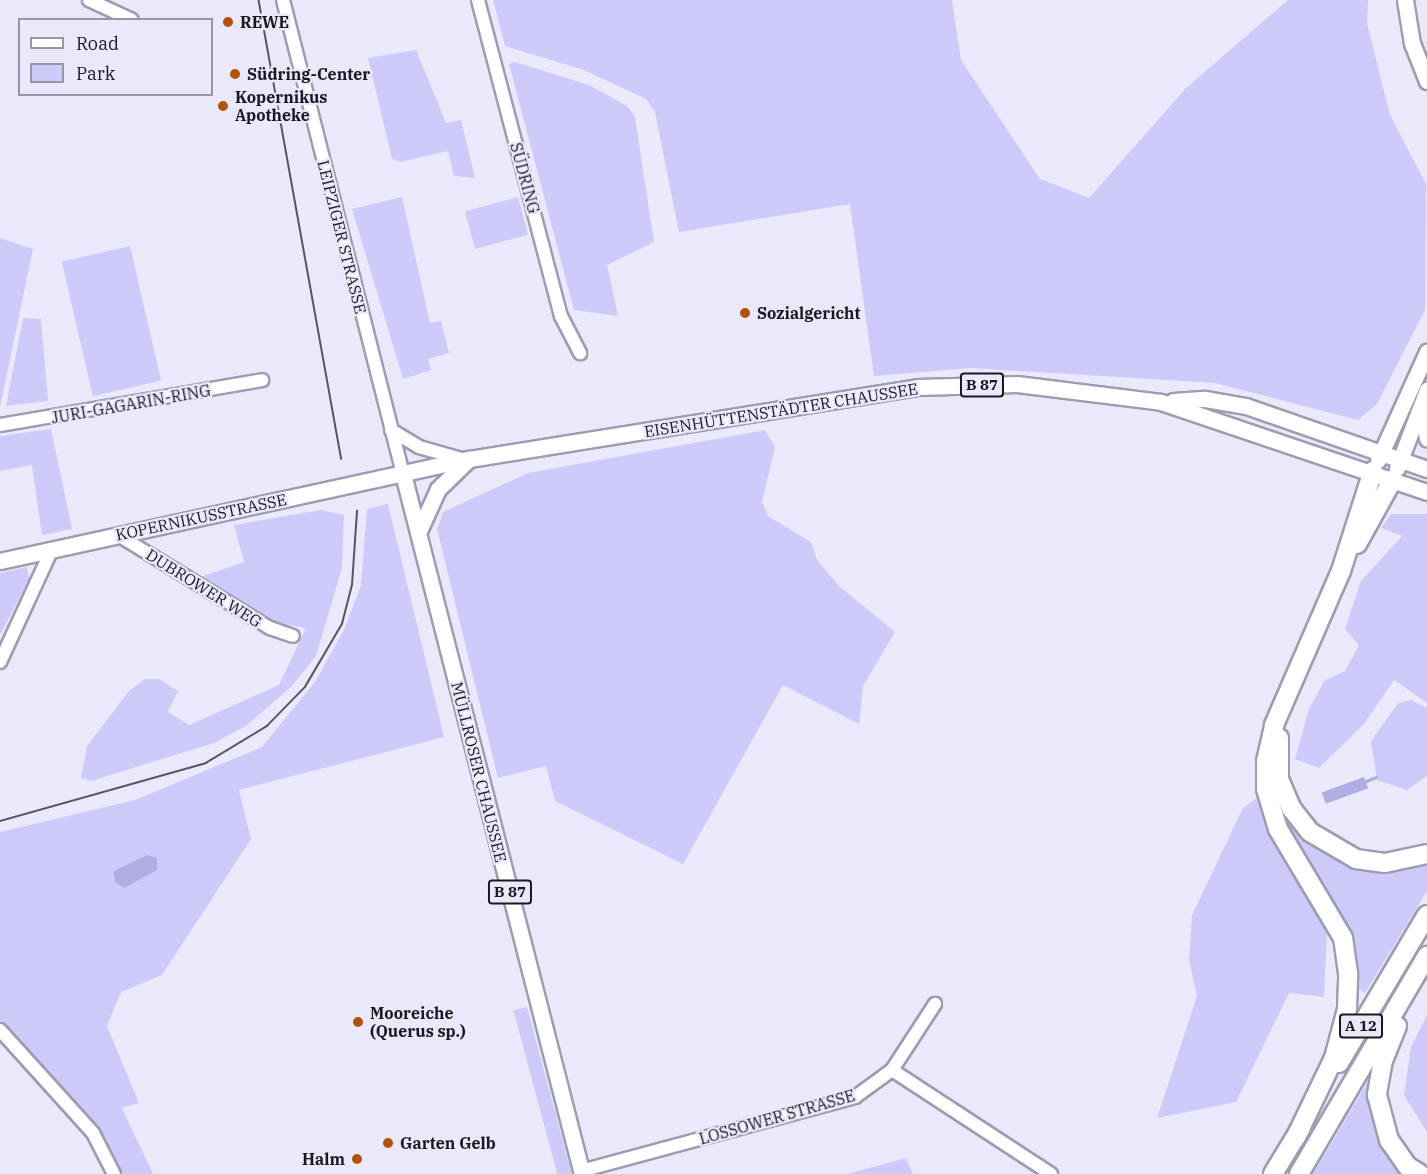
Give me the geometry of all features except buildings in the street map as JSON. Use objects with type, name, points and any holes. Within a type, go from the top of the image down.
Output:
[{"type":"highway","points":[[1296,1137],[1334,1058],[1347,1009],[1348,974],[1343,938],[1278,829],[1266,789],[1270,741],[1341,571],[1373,471]]},
{"type":"highway","points":[[1341,571],[1393,479]]},
{"type":"highway","points":[[1287,700],[1278,748],[1280,779],[1292,809],[1310,832],[1356,859],[1385,863],[1427,854]]},
{"type":"highway","name":"A 12","points":[[1273,1174],[1427,915]]},
{"type":"highway","name":"A 12","points":[[1299,1174],[1427,956]]},
{"type":"highway","points":[[1420,1174],[1389,1140],[1377,1095],[1383,1060],[1427,961]]},
{"type":"main road","points":[[1405,0],[1427,81]]},
{"type":"main road","points":[[1373,471],[1427,352]]},
{"type":"main road","name":"EISENHÜTTENSTÄDTER CHAUSSEE","points":[[403,474],[469,459],[917,387],[1017,384],[1161,402],[1373,471],[1427,492]]},
{"type":"main road","points":[[1426,394],[1420,416],[1427,439]]},
{"type":"main road","points":[[1393,479],[1426,394]]},
{"type":"main road","name":"EISENHÜTTENSTÄDTER CHAUSSEE","points":[[1161,402],[1206,399],[1246,406],[1382,451],[1427,469]]},
{"type":"main road","points":[[419,531],[438,489],[469,459]]},
{"type":"main road","name":"MÜLLROSER CHAUSSEE","points":[[403,474],[581,1172]]},
{"type":"main road","name":"KOPERNIKUSSTRASSE","points":[[0,561],[403,474]]},
{"type":"street","points":[[89,0],[128,18]]},
{"type":"street","name":"LEIPZIGER STRASSE","points":[[283,0],[403,474]]},
{"type":"street","name":"SÜDRING","points":[[478,0],[561,316],[580,353]]},
{"type":"street","name":"JURI-GAGARIN-RING","points":[[0,425],[262,380]]},
{"type":"street","points":[[391,430],[445,457],[469,459]]},
{"type":"street","name":"DUBROWER WEG","points":[[118,536],[270,628],[293,636]]},
{"type":"street","points":[[0,662],[51,550]]},
{"type":"street","name":"LOSSOWER STRASSE","points":[[581,1172],[846,1100],[892,1070],[935,1004]]},
{"type":"street","points":[[0,1030],[93,1133],[114,1174]]},
{"type":"street","points":[[892,1070],[1051,1174]]},
{"type":"green space","points":[[493,0],[952,0],[961,60],[1040,179],[1089,198],[1186,88],[1288,0],[1368,0],[1367,23],[1390,115],[1426,184],[1425,310],[1377,404],[1358,420],[1215,383],[971,368],[874,376],[850,204],[679,232],[655,112],[646,99],[584,70],[505,46]]},
{"type":"green space","points":[[416,50],[446,123],[461,120],[475,178],[454,176],[448,151],[400,162],[392,159],[368,58]]},
{"type":"green space","points":[[515,62],[589,85],[627,106],[635,117],[654,242],[607,265],[618,316],[574,310],[509,64]]},
{"type":"green space","points":[[402,197],[430,323],[441,321],[449,353],[428,359],[431,370],[403,379],[352,209]]},
{"type":"green space","points":[[518,197],[528,235],[475,249],[465,211]]},
{"type":"green space","points":[[0,238],[33,249],[0,407]]},
{"type":"green space","points":[[130,246],[161,380],[93,396],[62,262]]},
{"type":"green space","points":[[23,318],[41,319],[48,401],[6,406]]},
{"type":"green space","points":[[51,429],[72,529],[42,535],[32,465],[0,471],[0,436]]},
{"type":"green space","points":[[765,430],[775,447],[762,502],[768,516],[811,542],[817,560],[839,586],[895,632],[863,686],[859,724],[783,685],[683,864],[555,801],[546,766],[498,778],[437,529],[443,512],[528,473]]},
{"type":"green space","points":[[388,504],[444,737],[239,790],[251,839],[162,975],[121,992],[107,1026],[139,1103],[122,1108],[153,1174],[123,1174],[101,1132],[0,1021],[0,832],[135,800],[262,747],[315,682],[344,630],[361,585],[367,509]]},
{"type":"green space","points":[[321,510],[344,515],[342,568],[316,656],[292,686],[246,726],[214,743],[91,781],[81,778],[87,746],[129,691],[145,679],[159,679],[178,691],[168,712],[189,725],[279,685],[306,628],[277,623],[200,577],[244,562],[234,525]]},
{"type":"green space","points":[[1391,514],[1427,514],[1427,703],[1394,680],[1364,724],[1319,768],[1295,759],[1309,709],[1324,681],[1345,671],[1359,645],[1345,629],[1361,581],[1402,536],[1381,528]]},
{"type":"green space","points":[[27,567],[29,579],[0,635],[0,573]]},
{"type":"green space","points":[[1411,700],[1427,708],[1427,776],[1407,790],[1377,780],[1371,741],[1398,703]]},
{"type":"green space","points":[[1277,792],[1303,835],[1342,861],[1385,870],[1427,862],[1427,891],[1365,993],[1354,986],[1341,918],[1285,829]]},
{"type":"green space","points":[[1257,798],[1272,840],[1327,931],[1324,997],[1289,993],[1236,1102],[1157,1118],[1197,996],[1189,960],[1192,915],[1243,808]]},
{"type":"green space","points":[[527,1007],[572,1174],[557,1174],[513,1011]]},
{"type":"green space","points":[[1427,1015],[1427,1132],[1404,1095],[1411,1047]]},
{"type":"green space","points":[[1369,1080],[1381,1143],[1406,1174],[1313,1174]]},
{"type":"green space","points":[[906,1158],[913,1174],[847,1174]]},
{"type":"shaded area","points":[[1364,777],[1368,788],[1326,804],[1322,792]]},
{"type":"shaded area","points":[[147,855],[157,858],[157,870],[124,888],[115,882],[114,871]]},
{"type":"waterway","points":[[1366,781],[1376,777]]},
{"type":"tram line","points":[[259,0],[342,459]]},
{"type":"tram line","points":[[0,821],[206,763],[267,726],[305,687],[342,624],[352,585],[357,511]]},
{"type":"place","name":"REWE","points":[[228,22]]},
{"type":"place","name":"Südring-Center","points":[[235,74]]},
{"type":"place","name":"Kopernikus Apotheke","points":[[223,106]]},
{"type":"place","name":"Sozialgericht","points":[[745,313]]},
{"type":"place","name":"Mooreiche (Querus sp.)","points":[[358,1022]]},
{"type":"place","name":"Garten Gelb","points":[[388,1143]]},
{"type":"place","name":"Halm","points":[[357,1159]]}]
